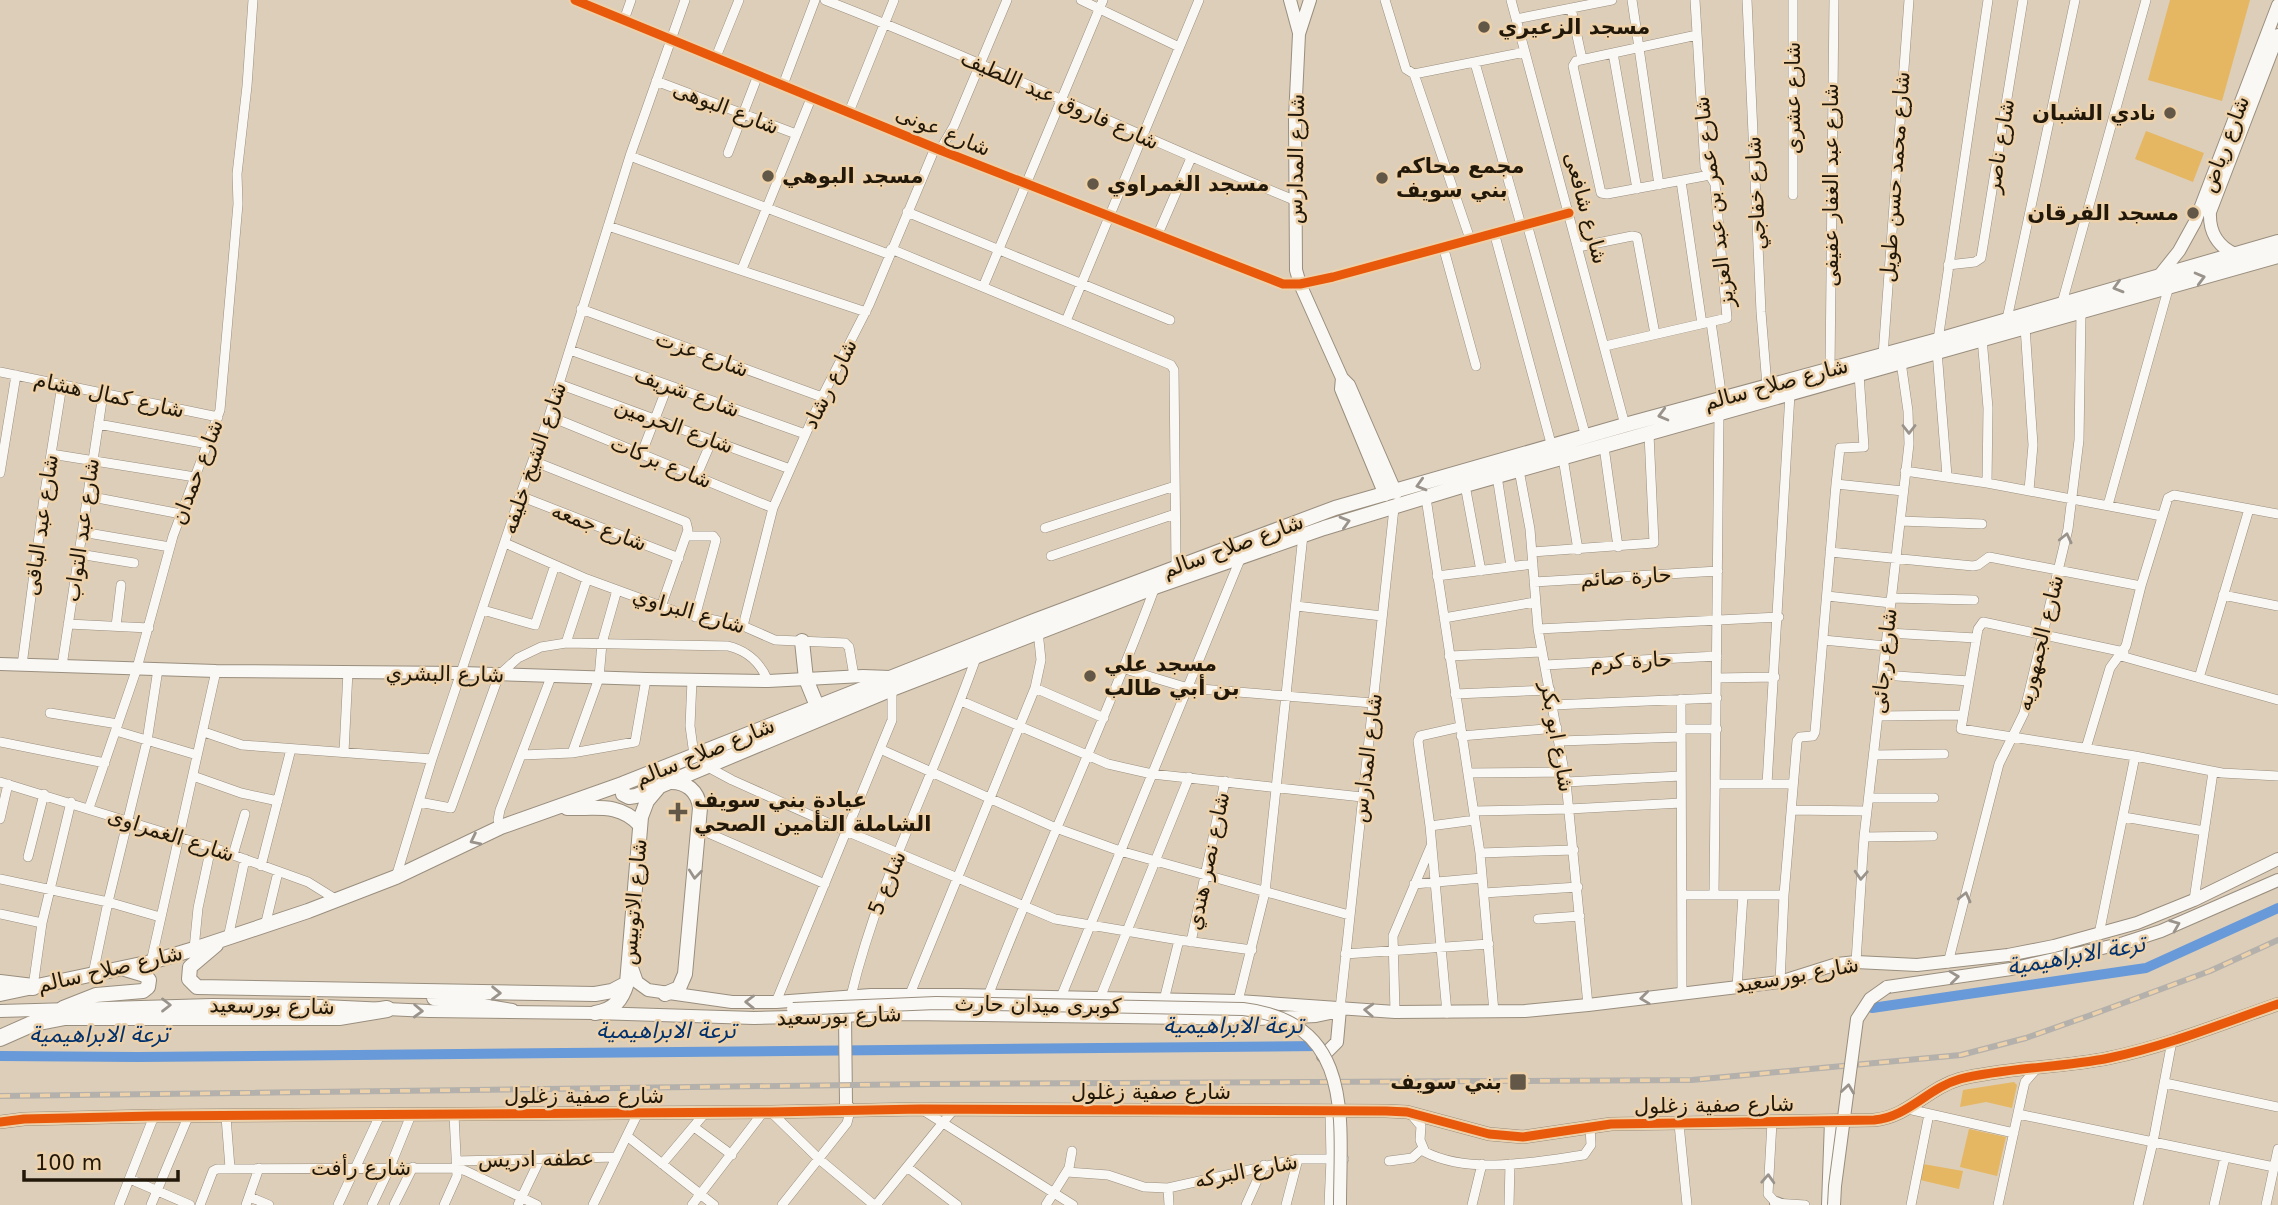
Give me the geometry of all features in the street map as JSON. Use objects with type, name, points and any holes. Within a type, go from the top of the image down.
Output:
[{"type":"highway","points":[[0,983],[33,987]]},
{"type":"highway","points":[[0,1038],[34,1023],[65,1017],[339,1017],[387,1009]]},
{"type":"main road","name":"شارع المدارس","points":[[1290,0],[1299,34]]},
{"type":"main road","name":"شارع المدارس","points":[[1310,0],[1299,34],[1295,118],[1295,262],[1300,285],[1342,378],[1349,385],[1391,499]]},
{"type":"main road","name":"شارع رياض","points":[[2235,254],[2217,240],[2211,230],[2211,207],[2225,156],[2277,8]]},
{"type":"main road","name":"شارع رياض","points":[[2164,281],[2191,230],[2278,35]]},
{"type":"main road","name":"شارع صلاح سالم","points":[[622,784],[623,794],[632,797],[892,683],[1176,566],[1335,508],[1391,499],[1426,498],[1649,434],[1767,386],[1883,355],[1982,338],[2081,312],[2235,254],[2278,242]]},
{"type":"main road","name":"شارع صلاح سالم","points":[[0,994],[151,962],[265,926],[397,877],[501,827],[622,784],[817,706],[977,656],[1155,587],[1303,535],[1391,499],[1625,425],[1790,394],[1901,362],[1937,345],[2007,319],[2062,303],[2278,256]]},
{"type":"main road","points":[[802,642],[806,679],[817,706]]},
{"type":"main road","name":"شارع البشري","points":[[0,664],[158,670],[461,673],[692,680],[768,681],[854,677],[892,683]]},
{"type":"main road","points":[[664,783],[677,782],[693,791],[699,802],[699,830],[685,974],[679,988],[661,995],[655,1002],[657,1012],[666,1015]]},
{"type":"main road","name":"شارع الاتوبيس","points":[[595,1013],[608,1009],[619,1001],[627,982],[640,825],[647,801],[664,783]]},
{"type":"main road","points":[[556,807],[615,808],[629,814],[640,825]]},
{"type":"main road","name":"شارع بورسعيد","points":[[0,1011],[212,1005],[323,1006],[754,1018],[936,1014],[1096,1018],[1286,1018],[1395,1012],[1494,1012],[1588,1005],[1780,982],[1837,964],[1948,963],[2008,955],[2099,934],[2155,917],[2278,859]]},
{"type":"main road","points":[[1836,1205],[1835,1186],[1857,1020],[1870,999],[1887,987],[2011,969],[2124,943],[2161,931],[2278,880]]},
{"type":"main road","name":"شارع صلاح سالم","points":[[224,940],[190,967],[189,979],[197,987],[595,994],[612,991],[627,982]]},
{"type":"main road","name":"شارع بورسعيد","points":[[629,962],[633,975],[642,986],[665,994],[732,1002],[910,994],[1061,997],[1238,1001],[1339,1015]]},
{"type":"main road","points":[[63,1008],[96,995],[143,991],[148,987],[149,980],[145,975],[122,968]]},
{"type":"main road","points":[[413,992],[462,1004],[512,1011]]},
{"type":"main road","points":[[1096,1018],[1104,1007],[1100,998]]},
{"type":"main road","name":"كوبرى ميدان حارث","points":[[754,1018],[793,1009],[910,1003],[1243,1009],[1275,1016],[1313,1041],[1327,1060],[1336,1082],[1340,1106],[1342,1205]]},
{"type":"main road","name":"شارع صفية زغلول","points":[[0,1122],[154,1116],[921,1109],[1337,1110],[1408,1112],[1471,1130],[1507,1136],[1539,1136],[1590,1126],[1883,1119],[1900,1114],[1934,1090],[1955,1081],[2099,1060],[2172,1041],[2278,1004]]},
{"type":"main road","points":[[1323,1056],[1337,1042],[1339,1015]]},
{"type":"main road","points":[[845,1016],[846,1104],[850,1111]]},
{"type":"main road","points":[[1828,1205],[1836,1120]]},
{"type":"main road","points":[[1834,1161],[1836,1205]]},
{"type":"street","name":"شارع حمدان","points":[[89,808],[137,668],[170,547],[218,417],[222,395],[222,368],[238,204],[237,174],[253,0]]},
{"type":"street","name":"شارع عونى","points":[[576,0],[938,149],[1275,281],[1300,285]]},
{"type":"street","points":[[624,20],[631,0]]},
{"type":"street","name":"شارع الشيخ خليفه","points":[[397,877],[432,759],[549,416],[630,156],[685,0]]},
{"type":"street","points":[[716,57],[739,0]]},
{"type":"street","points":[[783,85],[815,0]]},
{"type":"street","name":"شارع فاروق عبد اللطيف","points":[[825,0],[885,23],[1191,158],[1294,200]]},
{"type":"street","points":[[849,112],[894,0]]},
{"type":"street","name":"شارع رشاد","points":[[743,626],[773,508],[822,397],[866,312],[907,212],[938,149],[950,133],[1007,0]]},
{"type":"street","points":[[1080,0],[1102,4],[1179,47]]},
{"type":"street","points":[[1066,321],[1199,0]]},
{"type":"street","points":[[1385,0],[1406,69],[1414,74],[1470,239]]},
{"type":"street","name":"شارع شافعى","points":[[1511,0],[1625,425]]},
{"type":"street","points":[[1516,19],[1612,0]]},
{"type":"street","points":[[1632,0],[1660,185]]},
{"type":"street","name":"شارع عمر بن عبد العزيز","points":[[1695,0],[1705,167],[1715,184],[1727,315],[1726,319],[1707,323]]},
{"type":"street","name":"شارع خفاجي","points":[[1748,0],[1760,312],[1767,386]]},
{"type":"street","name":"شارع عشرى","points":[[1793,0],[1793,195]]},
{"type":"street","name":"شارع عبد الغفار عفيفى","points":[[1830,369],[1834,0]]},
{"type":"street","name":"شارع محمد حسن طويل","points":[[1883,355],[1909,0]]},
{"type":"street","points":[[1947,476],[1937,345],[1988,0]]},
{"type":"street","name":"شارع ناصر","points":[[1948,265],[1975,262],[1981,258],[2022,0]]},
{"type":"street","points":[[2007,319],[2075,0]]},
{"type":"street","points":[[2062,303],[2146,0]]},
{"type":"street","points":[[983,286],[1102,4]]},
{"type":"street","points":[[1571,8],[1581,60]]},
{"type":"street","points":[[1697,34],[1576,61],[1573,66],[1600,190],[1607,194],[1710,175]]},
{"type":"street","points":[[1414,74],[1525,52]]},
{"type":"street","points":[[1613,53],[1637,189]]},
{"type":"street","points":[[1475,63],[1586,437]]},
{"type":"street","points":[[728,153],[758,75]]},
{"type":"street","name":"شارع البوهى","points":[[656,81],[796,134]]},
{"type":"street","points":[[742,269],[811,96]]},
{"type":"street","points":[[630,156],[766,209],[983,286],[1171,365],[1174,370],[1176,566]]},
{"type":"street","points":[[1158,234],[1191,158]]},
{"type":"street","points":[[1681,181],[1720,406],[1714,895]]},
{"type":"street","points":[[907,212],[1170,320]]},
{"type":"street","points":[[1300,285],[1569,213]]},
{"type":"street","points":[[608,226],[866,312]]},
{"type":"street","points":[[1494,232],[1552,447]]},
{"type":"street","points":[[1578,247],[1637,237],[1655,334]]},
{"type":"street","points":[[1443,246],[1476,366]]},
{"type":"street","points":[[2108,505],[2164,281]]},
{"type":"street","name":"شارع عزت","points":[[582,309],[822,397]]},
{"type":"street","name":"شارع الجمهوريه","points":[[1948,963],[1999,764],[2024,713],[2059,569],[2073,498],[2080,418],[2081,312]]},
{"type":"street","points":[[1605,346],[1707,323]]},
{"type":"street","points":[[2025,327],[2032,434],[2029,490]]},
{"type":"street","points":[[1982,338],[1988,408],[1987,483]]},
{"type":"street","name":"شارع شريف","points":[[570,350],[805,434]]},
{"type":"street","name":"شارع رجائى","points":[[1856,962],[1864,837],[1909,422],[1901,362]]},
{"type":"street","name":"شارع كمال هشام","points":[[0,372],[218,417]]},
{"type":"street","points":[[1780,982],[1784,895],[1798,739],[1815,734],[1840,448],[1864,447],[1859,374]]},
{"type":"street","points":[[0,473],[2,447],[16,375]]},
{"type":"street","name":"شارع الحرمين","points":[[559,384],[790,468]]},
{"type":"street","name":"شارع عبد الباقى","points":[[22,665],[62,385]]},
{"type":"street","points":[[641,455],[668,385]]},
{"type":"street","name":"شارع عبد التواب","points":[[62,666],[103,394]]},
{"type":"street","points":[[1767,784],[1779,617],[1790,394]]},
{"type":"street","name":"شارع بركات","points":[[549,416],[773,508]]},
{"type":"street","points":[[98,424],[208,444]]},
{"type":"street","points":[[1532,552],[1618,547],[1654,541],[1649,434]]},
{"type":"street","points":[[696,477],[712,440]]},
{"type":"street","points":[[1604,447],[1618,547]]},
{"type":"street","points":[[51,454],[195,477]]},
{"type":"street","points":[[1563,458],[1578,550]]},
{"type":"street","points":[[533,461],[684,521],[688,527],[686,536],[661,607]]},
{"type":"street","name":"شارع ابو بكر","points":[[1519,470],[1532,552],[1538,629],[1565,777],[1588,1005]]},
{"type":"street","points":[[1905,471],[2029,490],[2162,516]]},
{"type":"street","points":[[1497,476],[1511,566]]},
{"type":"street","points":[[1836,484],[1903,491]]},
{"type":"street","points":[[1465,485],[1481,571]]},
{"type":"street","points":[[1045,528],[1175,486]]},
{"type":"street","points":[[2086,748],[2110,668],[2122,654],[2168,498],[2174,495],[2278,514]]},
{"type":"street","points":[[88,496],[181,514]]},
{"type":"street","name":"شارع جمعه","points":[[520,496],[679,558]]},
{"type":"street","points":[[1426,498],[1480,853],[1494,1012]]},
{"type":"street","name":"شارع المدارس","points":[[1339,1015],[1382,616],[1391,499]]},
{"type":"street","points":[[2199,678],[2249,509]]},
{"type":"street","points":[[1051,556],[1175,514]]},
{"type":"street","points":[[1900,521],[1982,524]]},
{"type":"street","points":[[82,532],[170,547]]},
{"type":"street","points":[[1238,1001],[1265,892],[1303,535]]},
{"type":"street","points":[[686,536],[713,536],[716,540],[695,617]]},
{"type":"street","name":"شارع البراوي","points":[[505,543],[587,579],[661,607],[743,626],[775,640],[846,644],[854,677]]},
{"type":"street","points":[[1830,552],[1973,566],[1989,556],[2141,586]]},
{"type":"street","points":[[79,554],[134,563]]},
{"type":"street","points":[[1061,997],[1241,557]]},
{"type":"street","points":[[1437,576],[1533,564]]},
{"type":"street","points":[[483,610],[535,625],[555,565]]},
{"type":"street","name":"حارة صائم","points":[[1534,582],[1718,571]]},
{"type":"street","points":[[566,643],[587,579]]},
{"type":"street","points":[[116,626],[121,585]]},
{"type":"street","points":[[988,996],[1023,906],[1125,669],[1155,587]]},
{"type":"street","points":[[572,752],[599,678],[602,643],[617,590]]},
{"type":"street","points":[[2224,595],[2278,606]]},
{"type":"street","points":[[1826,596],[1891,601],[1974,600]]},
{"type":"street","points":[[1444,618],[1535,602]]},
{"type":"street","points":[[1296,606],[1382,616]]},
{"type":"street","points":[[1538,629],[1779,617]]},
{"type":"street","points":[[2278,700],[2122,654],[1987,621],[1979,625],[1961,729],[2086,748],[2213,772],[2278,776]]},
{"type":"street","points":[[68,624],[149,628]]},
{"type":"street","points":[[910,994],[1035,688],[1041,660],[1038,631]]},
{"type":"street","points":[[1888,633],[1976,638]]},
{"type":"street","points":[[1823,640],[1886,646]]},
{"type":"street","points":[[419,802],[446,809],[453,806],[499,675],[526,654],[549,645],[602,643],[728,646],[754,658],[768,681]]},
{"type":"street","points":[[1449,656],[1542,652]]},
{"type":"street","name":"شارع 5","points":[[851,996],[869,926],[977,656]]},
{"type":"street","name":"حارة كرم","points":[[1545,665],[1717,656]]},
{"type":"street","points":[[1125,669],[1188,688],[1373,703]]},
{"type":"street","points":[[93,974],[127,820],[148,741],[158,670]]},
{"type":"street","points":[[151,962],[216,671]]},
{"type":"street","points":[[344,752],[348,671]]},
{"type":"street","points":[[1883,675],[1969,681]]},
{"type":"street","points":[[501,827],[498,820],[500,810],[551,677]]},
{"type":"street","points":[[1717,678],[1774,677]]},
{"type":"street","points":[[522,755],[572,752],[635,742],[646,679]]},
{"type":"street","points":[[692,680],[690,726],[694,755]]},
{"type":"street","points":[[776,1002],[892,720],[892,683]]},
{"type":"street","points":[[1035,688],[1104,718]]},
{"type":"street","points":[[1455,694],[1550,690]]},
{"type":"street","points":[[1553,705],[1717,698]]},
{"type":"street","points":[[1681,699],[1682,994]]},
{"type":"street","points":[[961,701],[1122,768],[1152,774],[1362,797]]},
{"type":"street","points":[[50,713],[117,727],[148,741],[197,755]]},
{"type":"street","points":[[1879,716],[1963,715]]},
{"type":"street","points":[[1447,1013],[1419,738],[1461,731],[1557,728]]},
{"type":"street","points":[[1560,741],[1717,729]]},
{"type":"street","points":[[204,732],[242,745],[432,759]]},
{"type":"street","points":[[0,742],[105,763]]},
{"type":"street","points":[[880,749],[989,800],[1120,852],[1349,915]]},
{"type":"street","points":[[261,866],[291,750]]},
{"type":"street","points":[[1874,755],[1944,754]]},
{"type":"street","points":[[2099,934],[2135,757]]},
{"type":"street","points":[[706,766],[846,831],[1055,919],[1252,950]]},
{"type":"street","points":[[2193,900],[2213,772]]},
{"type":"street","points":[[1468,773],[1565,777],[1681,776]]},
{"type":"street","points":[[193,776],[241,793],[278,802]]},
{"type":"street","points":[[1100,998],[1189,777]]},
{"type":"street","name":"شارع نصر هندي","points":[[1191,942],[1225,781]]},
{"type":"street","points":[[0,819],[4,783]]},
{"type":"street","name":"شارع الغمراوى","points":[[4,783],[211,847],[308,882],[337,900]]},
{"type":"street","points":[[1716,783],[1793,784]]},
{"type":"street","points":[[28,857],[44,794]]},
{"type":"street","points":[[1869,797],[1934,798]]},
{"type":"street","points":[[33,987],[49,889],[71,803]]},
{"type":"street","points":[[1430,826],[1475,816],[1681,803]]},
{"type":"street","points":[[1791,810],[1867,811]]},
{"type":"street","points":[[233,855],[245,814]]},
{"type":"street","points":[[2124,817],[2203,831]]},
{"type":"street","points":[[699,830],[825,884]]},
{"type":"street","points":[[1864,837],[1933,836]]},
{"type":"street","points":[[1395,1012],[1392,951],[1395,929],[1431,846]]},
{"type":"street","points":[[194,950],[198,908],[211,847]]},
{"type":"street","points":[[1480,853],[1574,850]]},
{"type":"street","points":[[224,940],[244,859]]},
{"type":"street","points":[[265,926],[278,872]]},
{"type":"street","points":[[1414,884],[1482,878]]},
{"type":"street","points":[[0,879],[108,902],[160,917]]},
{"type":"street","points":[[1484,893],[1578,887]]},
{"type":"street","points":[[1683,895],[1784,895]]},
{"type":"street","points":[[1737,987],[1743,895]]},
{"type":"street","points":[[0,914],[42,923]]},
{"type":"street","points":[[1538,919],[1580,916]]},
{"type":"street","points":[[1164,1000],[1179,940]]},
{"type":"street","points":[[1345,954],[1489,944]]},
{"type":"street","points":[[2138,1205],[2172,1041]]},
{"type":"street","points":[[1998,1205],[2025,1082],[2038,1067]]},
{"type":"street","points":[[2165,1083],[2278,1107]]},
{"type":"street","points":[[921,1109],[1073,1205]]},
{"type":"street","points":[[692,1205],[767,1112],[875,1205],[954,1109]]},
{"type":"street","points":[[1908,1109],[2014,1133]]},
{"type":"street","points":[[1337,1110],[1344,1159],[1342,1205]]},
{"type":"street","points":[[1329,1205],[1337,1110]]},
{"type":"street","points":[[782,1205],[847,1122],[850,1111]]},
{"type":"street","points":[[1408,1112],[1421,1126],[1420,1140],[1422,1149],[1427,1153],[1482,1164],[1510,1164],[1584,1155],[1591,1145],[1590,1126]]},
{"type":"street","points":[[593,1205],[638,1113]]},
{"type":"street","points":[[662,1164],[705,1113]]},
{"type":"street","points":[[1911,1205],[1929,1114]]},
{"type":"street","points":[[2018,1114],[2274,1167]]},
{"type":"street","points":[[338,1205],[380,1115]]},
{"type":"street","points":[[372,1205],[411,1115]]},
{"type":"street","points":[[444,1205],[457,1180],[454,1115]]},
{"type":"street","points":[[119,1205],[154,1116]]},
{"type":"street","points":[[151,1205],[188,1117]]},
{"type":"street","points":[[200,1205],[213,1171],[217,1168],[229,1168],[226,1117]]},
{"type":"street","points":[[1772,1122],[1768,1190],[1770,1198],[1779,1204],[1805,1205]]},
{"type":"street","points":[[1679,1124],[1686,1205]]},
{"type":"street","points":[[694,1127],[732,1155]]},
{"type":"street","points":[[627,1136],[713,1205]]},
{"type":"street","points":[[1390,1161],[1412,1158],[1422,1149]]},
{"type":"street","points":[[2266,1205],[2278,1149]]},
{"type":"street","points":[[1046,1205],[1067,1172],[1072,1151]]},
{"type":"street","name":"عطفه ادريس","points":[[457,1165],[616,1157]]},
{"type":"street","points":[[2214,1205],[2225,1157]]},
{"type":"street","points":[[520,1201],[540,1159]]},
{"type":"street","points":[[1286,1205],[1298,1159]]},
{"type":"street","name":"شارع البركه","points":[[1067,1172],[1108,1175],[1144,1187],[1168,1188],[1298,1159],[1344,1159]]},
{"type":"street","points":[[1472,1205],[1482,1164]]},
{"type":"street","points":[[1509,1205],[1510,1164]]},
{"type":"street","name":"شارع رأفت","points":[[229,1168],[457,1165],[520,1201],[537,1205]]},
{"type":"street","points":[[1246,1205],[1264,1165]]},
{"type":"street","points":[[394,1205],[413,1167]]},
{"type":"street","points":[[906,1167],[957,1205]]},
{"type":"street","points":[[259,1168],[248,1201],[269,1205]]},
{"type":"street","points":[[130,1178],[190,1205]]},
{"type":"street","points":[[1168,1188],[1169,1205]]},
{"type":"shaded area","points":[[2170,0],[2250,0],[2222,101],[2148,80]]},
{"type":"shaded area","points":[[2146,131],[2204,153],[2193,182],[2135,159]]},
{"type":"shaded area","points":[[2014,1082],[2017,1085],[2012,1108],[1986,1102],[1960,1107],[1963,1090]]},
{"type":"shaded area","points":[[1969,1129],[2006,1137],[1997,1176],[1960,1167]]},
{"type":"shaded area","points":[[1923,1164],[1963,1171],[1959,1189],[1920,1180]]},
{"type":"waterway","name":"ترعة الابراهيمية","points":[[1872,1008],[2146,968],[2278,908]]},
{"type":"waterway","name":"ترعة الابراهيمية","points":[[0,1056],[1320,1046]]},
{"type":"railway","points":[[0,1096],[927,1084],[1692,1080],[1961,1055],[2026,1038],[2091,1015],[2210,971],[2278,940]]},
{"type":"cycle path","points":[[575,0],[940,150],[1283,284],[1300,284],[1333,277],[1569,213]]},
{"type":"cycle path","points":[[0,1122],[154,1116],[921,1109],[1386,1111],[1407,1112],[1489,1134],[1523,1137],[1611,1124],[1874,1120],[1897,1114],[1960,1079],[2131,1053],[2195,1034],[2278,1004]]},
{"type":"place","name":"مسجد الزعيري","points":[[1484,27]]},
{"type":"place","name":"نادي الشبان","points":[[2170,113]]},
{"type":"place","name":"مسجد البوهي","points":[[768,176]]},
{"type":"place","name":"مجمع محاكم بني سويف","points":[[1382,178]]},
{"type":"place","name":"مسجد الغمراوي","points":[[1093,184]]},
{"type":"place","name":"مسجد الفرقان","points":[[2193,213]]},
{"type":"place","name":"مسجد علي بن أبي طالب","points":[[1090,676]]},
{"type":"place","name":"عيادة بني سويف الشاملة التأمين الصحي","points":[[678,812]]},
{"type":"place","name":"بني سويف","points":[[1518,1082]]}]
